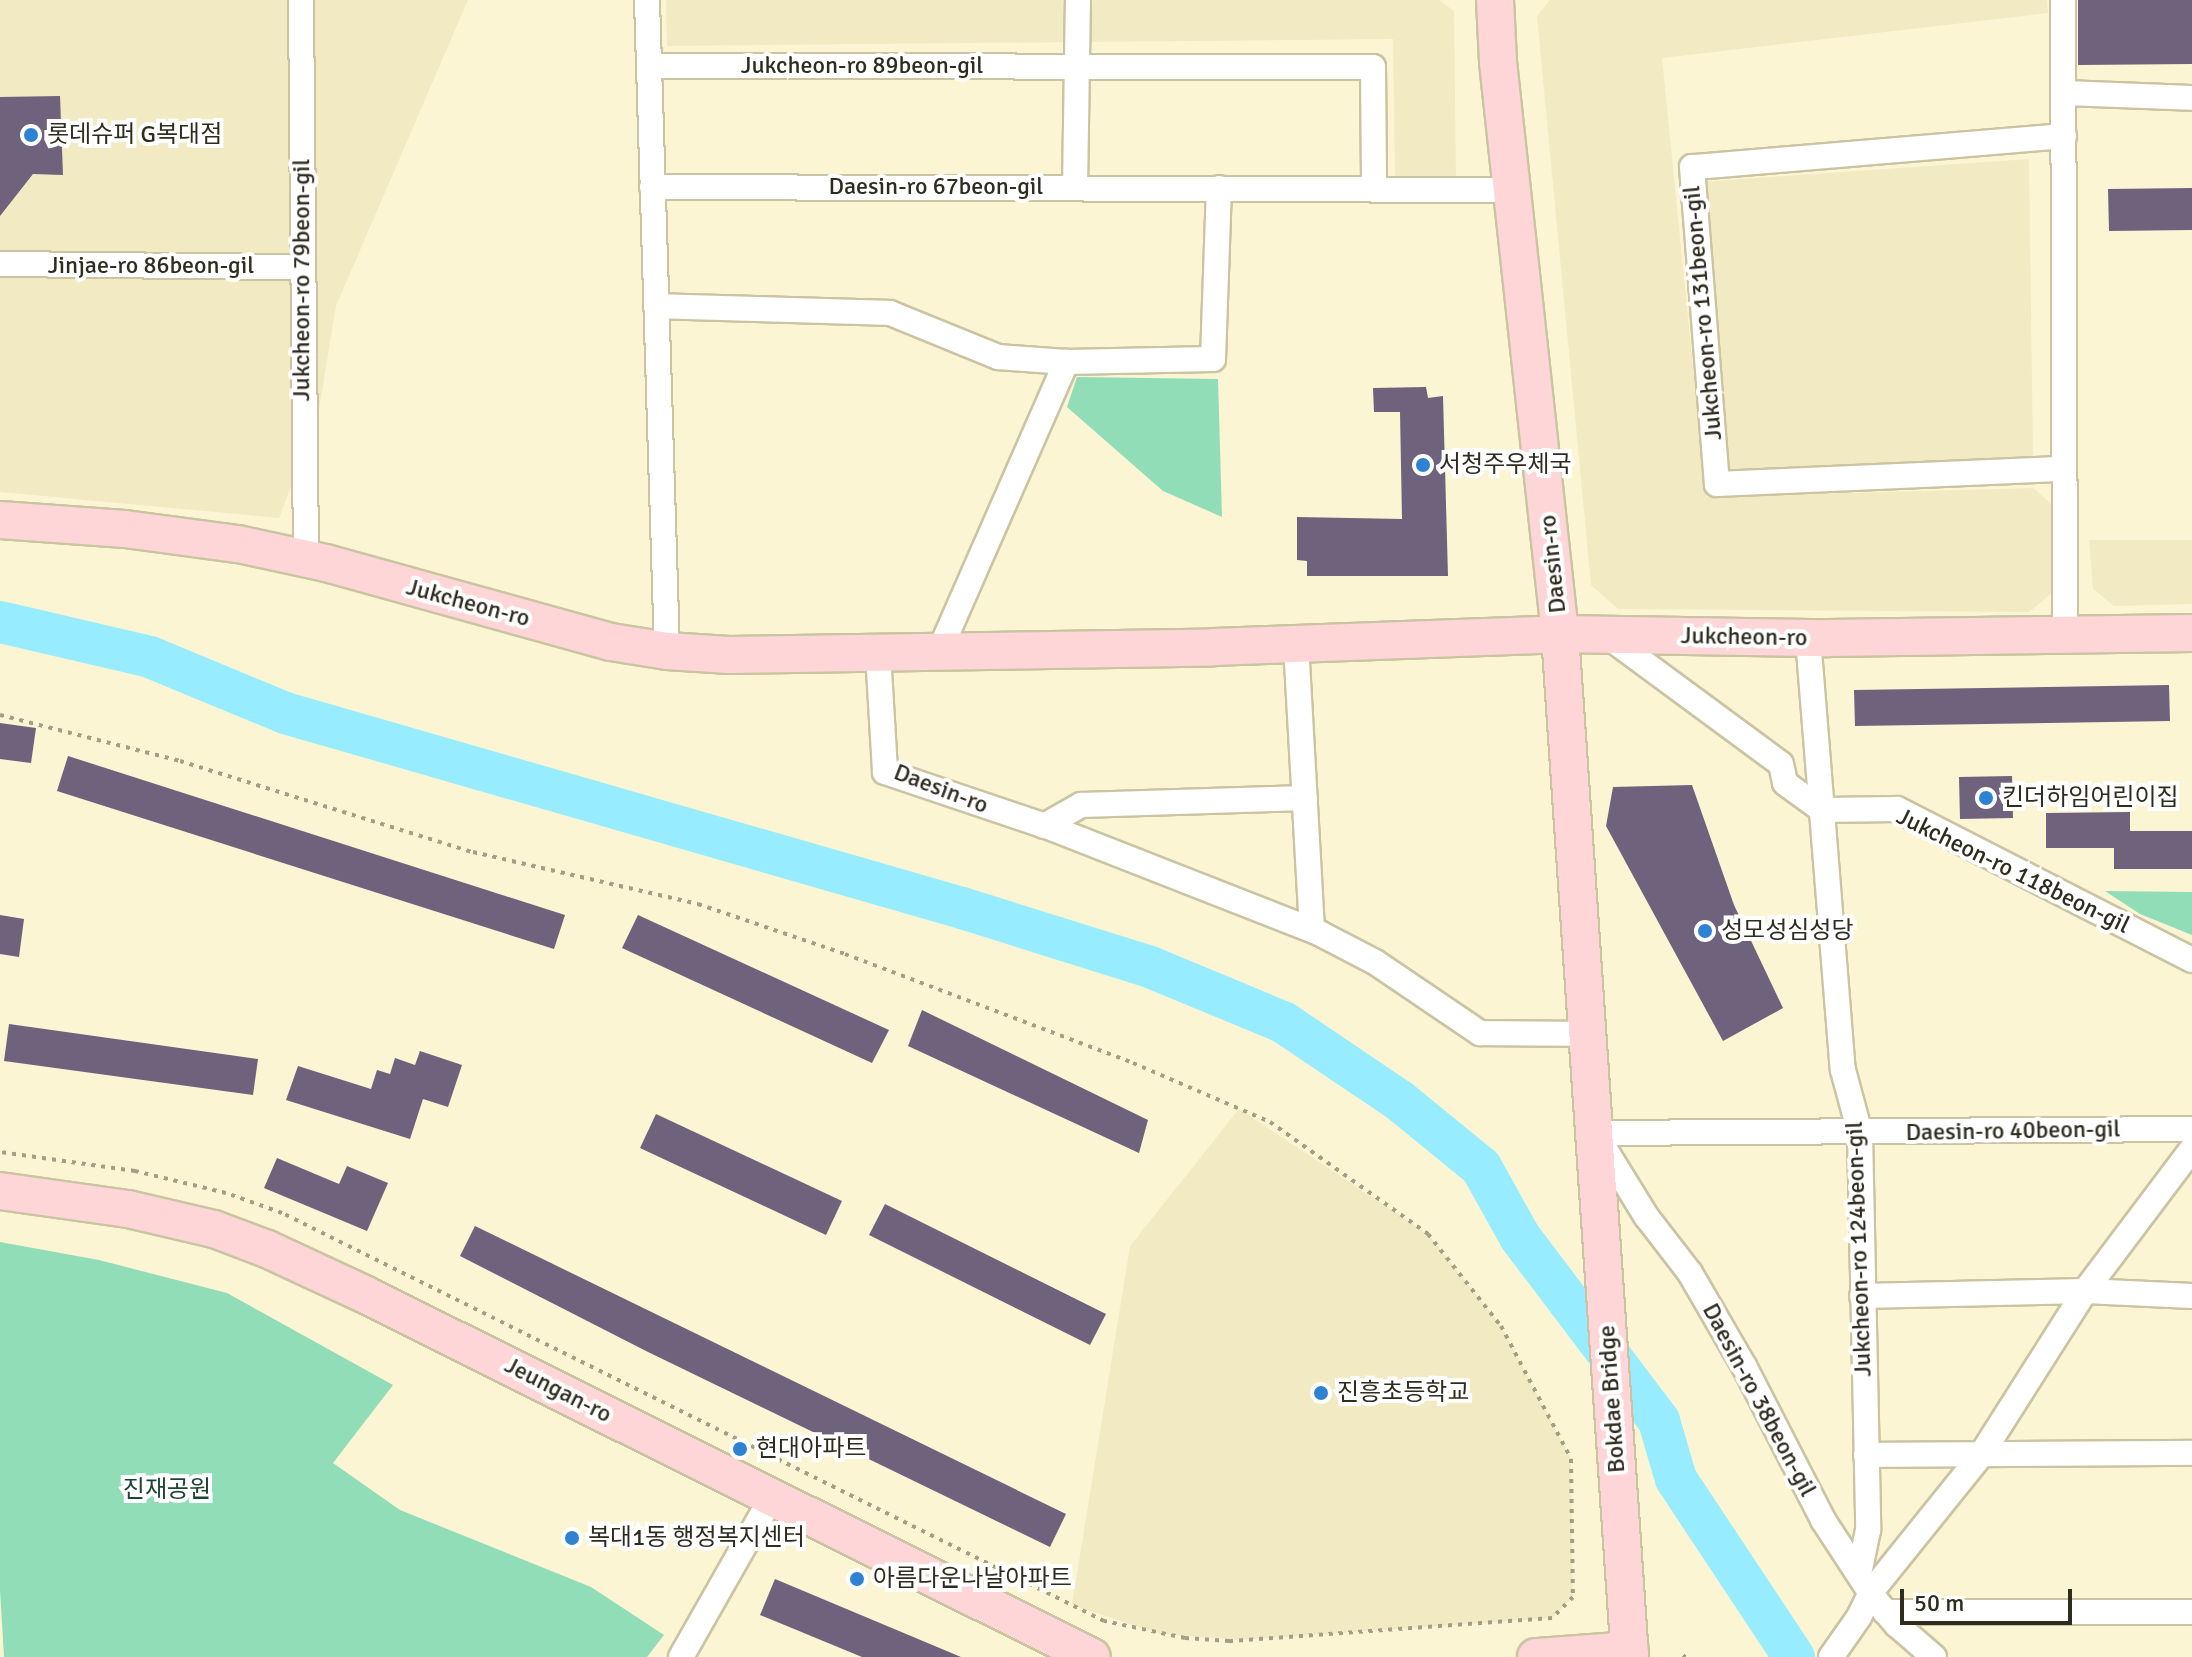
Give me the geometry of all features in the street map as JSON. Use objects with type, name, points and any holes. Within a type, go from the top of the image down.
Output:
[{"type":"street","name":"Jukcheon-ro 79beon-gil","points":[[301,0],[306,559]]},
{"type":"street","points":[[647,0],[667,651]]},
{"type":"street","points":[[1075,188],[1078,0]]},
{"type":"street","name":"Daesin-ro","points":[[1495,0],[1512,190],[1560,634],[1595,1140]]},
{"type":"street","points":[[2063,0],[2065,635]]},
{"type":"street","name":"Jukcheon-ro 89beon-gil","points":[[649,66],[1076,66]]},
{"type":"street","points":[[1076,66],[1373,67],[1374,188]]},
{"type":"street","points":[[2064,93],[2192,98]]},
{"type":"street","name":"Jukcheon-ro 131beon-gil","points":[[2064,136],[1692,167],[1717,484],[2064,469]]},
{"type":"street","name":"Daesin-ro 67beon-gil","points":[[652,187],[1512,190]]},
{"type":"street","points":[[656,306],[890,313],[998,357],[1066,362],[1213,359],[1219,188]]},
{"type":"street","name":"Jinjae-ro 86beon-gil","points":[[0,264],[301,267]]},
{"type":"street","points":[[939,652],[1066,362]]},
{"type":"street","name":"Jukcheon-ro","points":[[0,520],[125,529],[238,544],[306,559],[611,642],[667,651],[729,655],[1296,644],[1560,634],[1808,638],[2192,633]]},
{"type":"street","points":[[1606,635],[1781,764],[1785,783],[1822,810]]},
{"type":"street","name":"Jukcheon-ro 124beon-gil","points":[[1808,638],[1843,1070],[1860,1133],[1872,1593]]},
{"type":"street","points":[[1296,644],[1312,930]]},
{"type":"street","name":"Daesin-ro","points":[[878,653],[885,772],[1044,826],[1312,930],[1375,962],[1480,1033],[1588,1034]]},
{"type":"street","points":[[1044,826],[1081,805],[1305,798]]},
{"type":"street","name":"Jukcheon-ro 118beon-gil","points":[[1822,810],[1897,809],[2192,960]]},
{"type":"street","name":"Daesin-ro 40beon-gil","points":[[1595,1140],[2192,1129]]},
{"type":"street","name":"Daesin-ro 38beon-gil","points":[[1595,1140],[1646,1216],[1690,1273],[1744,1366],[1823,1520],[1872,1593],[1934,1657]]},
{"type":"street","name":"Bokdae Bridge","points":[[1595,1140],[1630,1654]]},
{"type":"street","points":[[1831,1657],[1872,1593],[1981,1455],[2085,1291],[2192,1149]]},
{"type":"street","name":"Jeungan-ro","points":[[0,1191],[128,1209],[214,1229],[267,1249],[1092,1657]]},
{"type":"street","points":[[1862,1296],[2085,1291],[2192,1296]]},
{"type":"street","points":[[1866,1455],[2192,1453]]},
{"type":"street","points":[[681,1657],[772,1497]]},
{"type":"street","points":[[1872,1593],[2192,1612]]},
{"type":"street","points":[[1536,1657],[1630,1654]]},
{"type":"path","points":[[0,715],[180,761],[473,852],[698,904],[845,954],[1133,1063],[1270,1122],[1428,1234],[1501,1326],[1571,1459],[1573,1597],[1552,1618],[1229,1641],[1143,1631],[1104,1621],[282,1213],[226,1193],[135,1171],[0,1152]]},
{"type":"shaded area","points":[[0,0],[468,0],[336,306],[318,415],[279,518],[0,492]]},
{"type":"shaded area","points":[[666,0],[1439,0],[1454,11],[1456,180],[1395,181],[1393,39],[667,46]]},
{"type":"shaded area","points":[[1550,0],[2047,0],[2048,13],[1662,58],[1706,497],[2034,488],[2052,505],[2054,591],[2029,612],[1618,609],[1591,585],[1537,16]]},
{"type":"shaded area","points":[[2029,159],[2033,457],[1718,474],[1685,183]]},
{"type":"shaded area","points":[[2089,540],[2192,540],[2192,604],[2114,606],[2093,589]]},
{"type":"shaded area","name":"진흥초등학교","points":[[1239,1109],[1428,1234],[1501,1326],[1571,1459],[1573,1597],[1552,1618],[1241,1640],[1161,1634],[1072,1605],[1130,1246]]},
{"type":"green space","points":[[1077,377],[1218,379],[1222,517],[1163,491],[1067,407]]},
{"type":"green space","points":[[2105,891],[2192,892],[2192,935],[2140,914]]},
{"type":"green space","name":"진재공원","points":[[0,1242],[99,1260],[227,1293],[393,1385],[333,1463],[400,1510],[591,1587],[664,1635],[647,1657],[4,1657],[0,1590]]},
{"type":"building","points":[[2078,0],[2192,0],[2192,64],[2078,65]]},
{"type":"building","name":"롯데슈퍼 G복대점","points":[[60,96],[63,175],[33,174],[0,216],[0,97]]},
{"type":"building","points":[[2192,188],[2192,230],[2109,231],[2108,189]]},
{"type":"building","name":"서청주우체국","points":[[1426,387],[1428,398],[1443,396],[1448,576],[1307,576],[1307,561],[1297,560],[1297,517],[1402,519],[1400,412],[1374,412],[1373,388]]},
{"type":"building","points":[[2169,685],[2170,721],[1855,726],[1854,690]]},
{"type":"building","points":[[0,723],[36,728],[31,763],[0,759]]},
{"type":"building","points":[[68,756],[565,915],[554,949],[57,791]]},
{"type":"building","name":"킨더하임어린이집","points":[[2012,776],[2013,818],[1960,819],[1959,777]]},
{"type":"building","name":"성모성심성당","points":[[1692,785],[1734,905],[1783,1008],[1723,1041],[1606,826],[1613,787]]},
{"type":"building","points":[[2130,812],[2130,831],[2192,831],[2192,869],[2114,869],[2114,848],[2046,848],[2046,813]]},
{"type":"building","points":[[0,915],[24,919],[19,957],[0,954]]},
{"type":"building","points":[[638,915],[889,1030],[872,1063],[622,948]]},
{"type":"building","points":[[922,1010],[1148,1120],[1139,1153],[908,1046]]},
{"type":"building","points":[[9,1024],[258,1059],[253,1095],[4,1061]]},
{"type":"building","points":[[420,1051],[462,1065],[448,1107],[423,1099],[410,1139],[286,1100],[298,1066],[371,1089],[377,1070],[390,1074],[395,1058],[415,1065]]},
{"type":"building","points":[[656,1114],[842,1201],[826,1235],[640,1148]]},
{"type":"building","points":[[277,1158],[339,1184],[347,1166],[388,1183],[367,1231],[264,1188]]},
{"type":"building","points":[[885,1204],[1106,1314],[1090,1345],[869,1235]]},
{"type":"building","points":[[475,1226],[1066,1514],[1050,1547],[646,1351],[460,1256]]},
{"type":"building","points":[[775,1579],[961,1657],[862,1657],[760,1615]]},
{"type":"waterway","points":[[0,622],[150,657],[285,713],[962,908],[1150,967],[1283,1022],[1400,1101],[1481,1167],[1520,1237],[1659,1421],[1676,1479],[1794,1657]]},
{"type":"place","name":"롯데슈퍼 G복대점","points":[[31,135]]},
{"type":"place","name":"서청주우체국","points":[[1423,465]]},
{"type":"place","name":"킨더하임어린이집","points":[[1986,798]]},
{"type":"place","name":"성모성심성당","points":[[1705,931]]},
{"type":"place","name":"진흥초등학교","points":[[1321,1393]]},
{"type":"place","name":"현대아파트","points":[[740,1449]]},
{"type":"place","name":"복대1동 행정복지센터","points":[[572,1538]]},
{"type":"place","name":"아름다운나날아파트","points":[[857,1579]]}]
